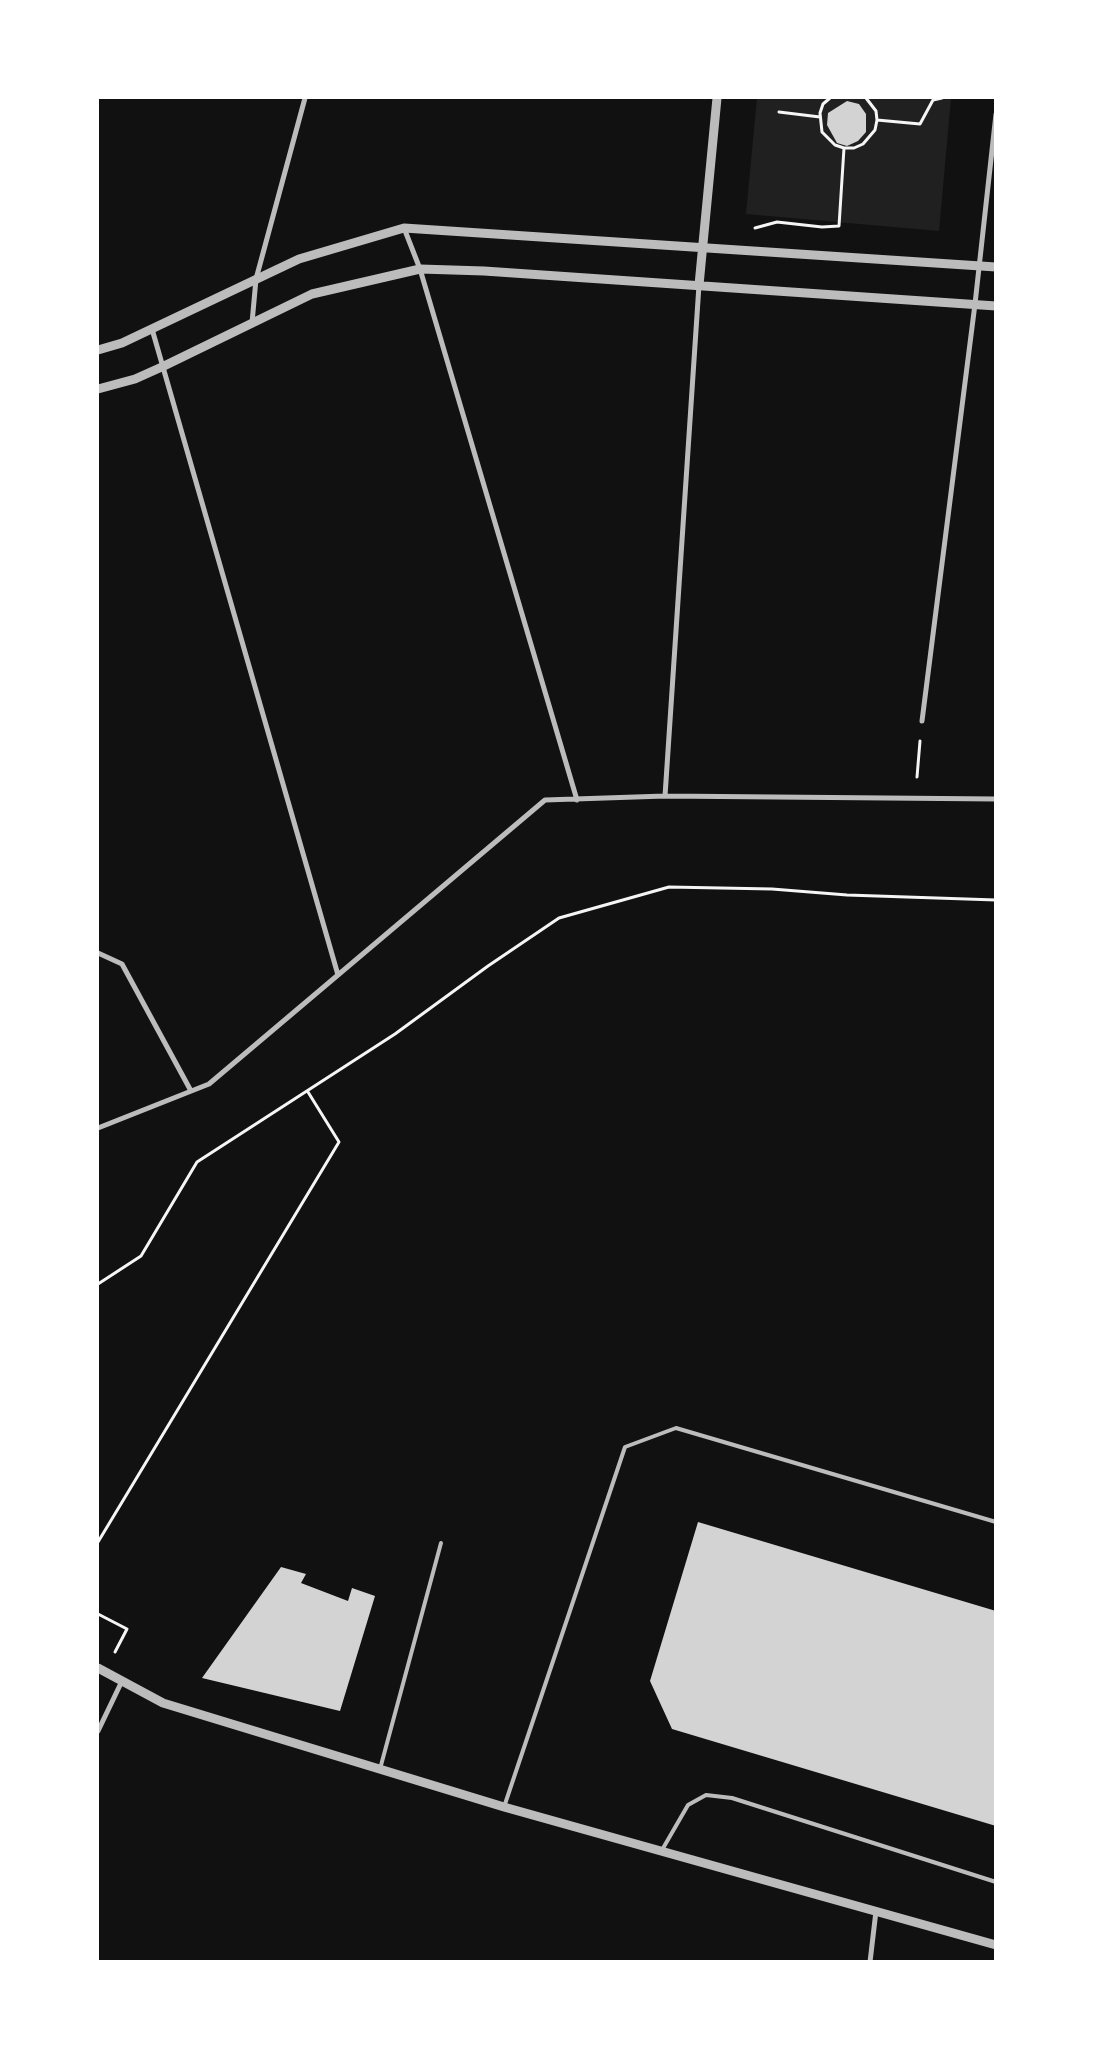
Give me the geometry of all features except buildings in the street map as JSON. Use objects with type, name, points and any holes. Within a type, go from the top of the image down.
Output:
[{"type":"street","points":[[252,323],[256,279],[305,98]]},
{"type":"street","points":[[665,796],[699,285],[717,98]]},
{"type":"street","points":[[922,721],[975,304],[996,114]]},
{"type":"street","points":[[404,228],[420,269],[577,800]]},
{"type":"street","points":[[98,350],[122,343],[299,259],[404,228],[996,267]]},
{"type":"street","points":[[98,389],[135,379],[312,294],[420,269],[484,271],[996,306]]},
{"type":"street","points":[[152,329],[338,975]]},
{"type":"street","points":[[98,1128],[209,1084],[545,800],[665,796],[996,800]]},
{"type":"street","points":[[98,952],[122,964],[192,1091]]},
{"type":"street","points":[[98,1668],[163,1703],[504,1807],[996,1945]]},
{"type":"street","points":[[98,1731],[122,1681]]},
{"type":"street","points":[[870,1962],[876,1912]]},
{"type":"lane","points":[[504,1807],[624,1447],[676,1428],[996,1522]]},
{"type":"lane","points":[[380,1769],[441,1543]]},
{"type":"lane","points":[[662,1851],[688,1805],[706,1794],[732,1798],[996,1882]]},
{"type":"path","points":[[830,98],[823,104],[820,117],[822,132],[836,145],[844,148],[854,148],[863,144],[875,130],[876,111],[866,98]]},
{"type":"path","points":[[877,120],[920,124],[934,100],[942,98]]},
{"type":"path","points":[[779,112],[820,117]]},
{"type":"path","points":[[764,252],[754,235],[756,226],[777,222],[822,227],[838,226],[844,148]]},
{"type":"path","points":[[916,798],[922,721]]},
{"type":"path","points":[[98,1284],[141,1256],[197,1162],[395,1034],[558,918],[669,887],[772,888],[847,895],[996,900]]},
{"type":"path","points":[[98,1542],[339,1142],[308,1092]]},
{"type":"path","points":[[98,1614],[127,1629],[114,1653]]},
{"type":"shaded area","points":[[757,98],[951,98],[939,231],[746,214]]}]
